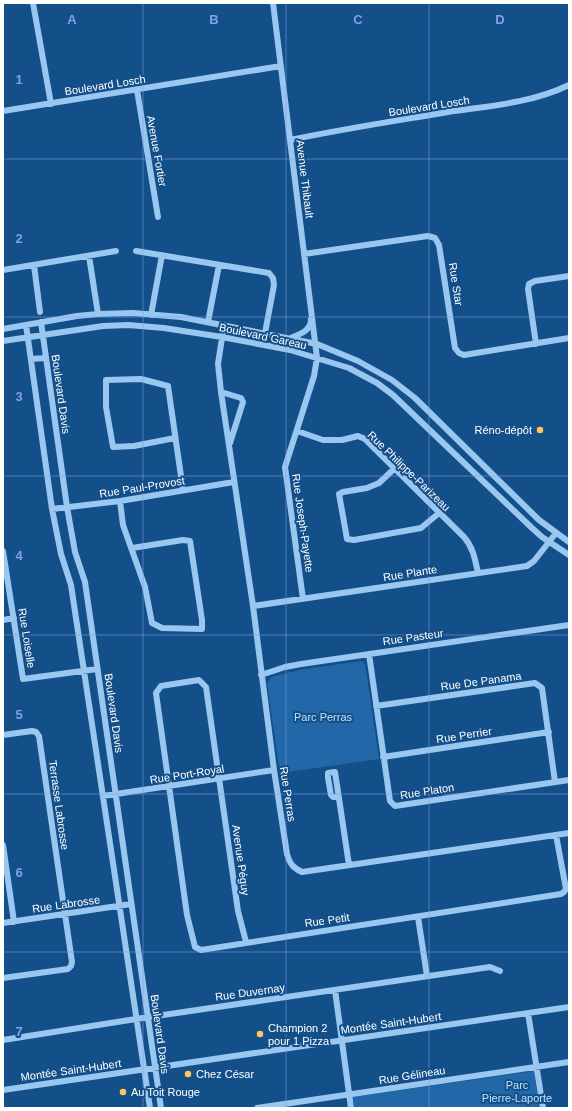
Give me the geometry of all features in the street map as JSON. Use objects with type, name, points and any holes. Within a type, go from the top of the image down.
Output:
[{"type":"street","points":[[33,3],[51,104]]},
{"type":"street","name":"Avenue Thibault","points":[[272,3],[318,358]]},
{"type":"street","name":"Boulevard Losch","points":[[3,111],[280,66]]},
{"type":"street","name":"Boulevard Losch","points":[[290,140],[523,101],[552,93],[569,85]]},
{"type":"street","name":"Avenue Fortier","points":[[137,90],[158,217]]},
{"type":"street","name":"Rue Star","points":[[304,254],[428,236],[435,238],[440,245],[455,348],[459,353],[464,355],[569,338]]},
{"type":"street","points":[[3,270],[116,251]]},
{"type":"street","points":[[136,251],[269,273],[274,285],[265,333]]},
{"type":"street","points":[[151,315],[162,255]]},
{"type":"street","points":[[89,256],[98,314]]},
{"type":"street","points":[[34,265],[40,312]]},
{"type":"street","points":[[208,322],[219,265]]},
{"type":"street","points":[[536,344],[528,289],[530,284],[535,281],[569,276]]},
{"type":"street","points":[[291,338],[303,333],[310,327],[312,312]]},
{"type":"street","name":"Boulevard Gareau","points":[[3,329],[77,316],[133,313],[181,317],[317,344],[358,361],[398,384],[415,398],[540,520],[556,534],[569,542]]},
{"type":"street","name":"Boulevard Davis","points":[[41,322],[67,507],[75,552],[85,582],[161,1108]]},
{"type":"street","name":"Boulevard Davis","points":[[26,325],[52,509],[61,554],[71,585],[85,671],[150,1108]]},
{"type":"street","name":"Boulevard Gareau","points":[[3,341],[103,326],[128,325],[164,328],[290,350],[349,368],[377,383],[393,395],[522,519],[549,542],[569,555]]},
{"type":"street","name":"Rue Perras","points":[[224,325],[218,364],[221,392],[253,606],[274,770],[287,854],[290,863],[295,869],[302,872],[569,833]]},
{"type":"street","points":[[31,359],[46,358]]},
{"type":"street","name":"Rue Joseph-Payette","points":[[303,599],[285,467],[314,376],[318,358]]},
{"type":"street","points":[[175,438],[134,446],[113,447],[106,407],[106,380],[141,379],[168,386],[183,490]]},
{"type":"street","name":"Rue Perras","points":[[221,392],[241,398],[243,402],[229,444]]},
{"type":"street","name":"Rue Philippe-Parizeau","points":[[297,431],[323,440],[342,440],[358,436],[366,440],[470,544],[478,572]]},
{"type":"street","points":[[395,468],[379,483],[367,488],[339,494],[345,535],[347,539],[354,540],[421,528],[440,513]]},
{"type":"street","name":"Rue Paul-Provost","points":[[52,509],[120,501],[234,482]]},
{"type":"street","points":[[120,501],[123,525],[144,586],[152,623],[162,628],[202,629],[202,620],[190,541],[183,540],[132,548]]},
{"type":"street","name":"Rue Plante","points":[[253,606],[478,572],[528,566],[534,561],[556,534]]},
{"type":"street","name":"Rue Loiselle","points":[[3,551],[4,569],[14,618],[23,679],[97,669]]},
{"type":"street","points":[[3,620],[14,618]]},
{"type":"street","name":"Rue Pasteur","points":[[261,675],[285,667],[301,664],[569,625]]},
{"type":"street","name":"Rue Platon","points":[[369,654],[390,801],[395,806],[569,780]]},
{"type":"street","name":"Avenue Péguy","points":[[168,787],[156,693],[161,686],[199,680],[206,687],[238,911],[246,942]]},
{"type":"street","name":"Rue De Panama","points":[[376,706],[535,683],[542,688],[556,782]]},
{"type":"street","name":"Terrasse Labrosse","points":[[3,735],[32,731],[36,732],[39,736],[72,962],[68,969],[3,978]]},
{"type":"street","name":"Rue Perrier","points":[[383,757],[549,732]]},
{"type":"street","name":"Rue Port-Royal","points":[[104,796],[274,770]]},
{"type":"street","name":"Rue Petit","points":[[168,787],[187,915],[195,946],[201,950],[561,894],[566,889],[556,835]]},
{"type":"street","points":[[338,797],[349,865]]},
{"type":"street","points":[[3,845],[14,922]]},
{"type":"street","name":"Rue Labrosse","points":[[3,923],[131,904]]},
{"type":"street","points":[[418,917],[427,976]]},
{"type":"street","name":"Rue Duvernay","points":[[3,1040],[148,1017],[490,967],[500,971]]},
{"type":"street","points":[[335,990],[351,1108]]},
{"type":"street","name":"Montée Saint-Hubert","points":[[3,1090],[569,1007]]},
{"type":"street","points":[[528,1013],[542,1108]]},
{"type":"street","name":"Rue Gélineau","points":[[257,1108],[569,1062]]},
{"type":"green space","name":"Parc Perras","points":[[362,661],[365,664],[379,759],[280,773],[267,683],[272,677],[299,670]]},
{"type":"green space","name":"Parc Pierre-Laporte","points":[[534,1071],[539,1108],[355,1108],[353,1097]]},
{"type":"place","name":"Réno-dépôt","points":[[540,430]]},
{"type":"place","name":"Champion 2 pour 1 Pizza","points":[[260,1034]]},
{"type":"place","name":"Chez César","points":[[188,1074]]},
{"type":"place","name":"Au Toit Rouge","points":[[123,1092]]}]
